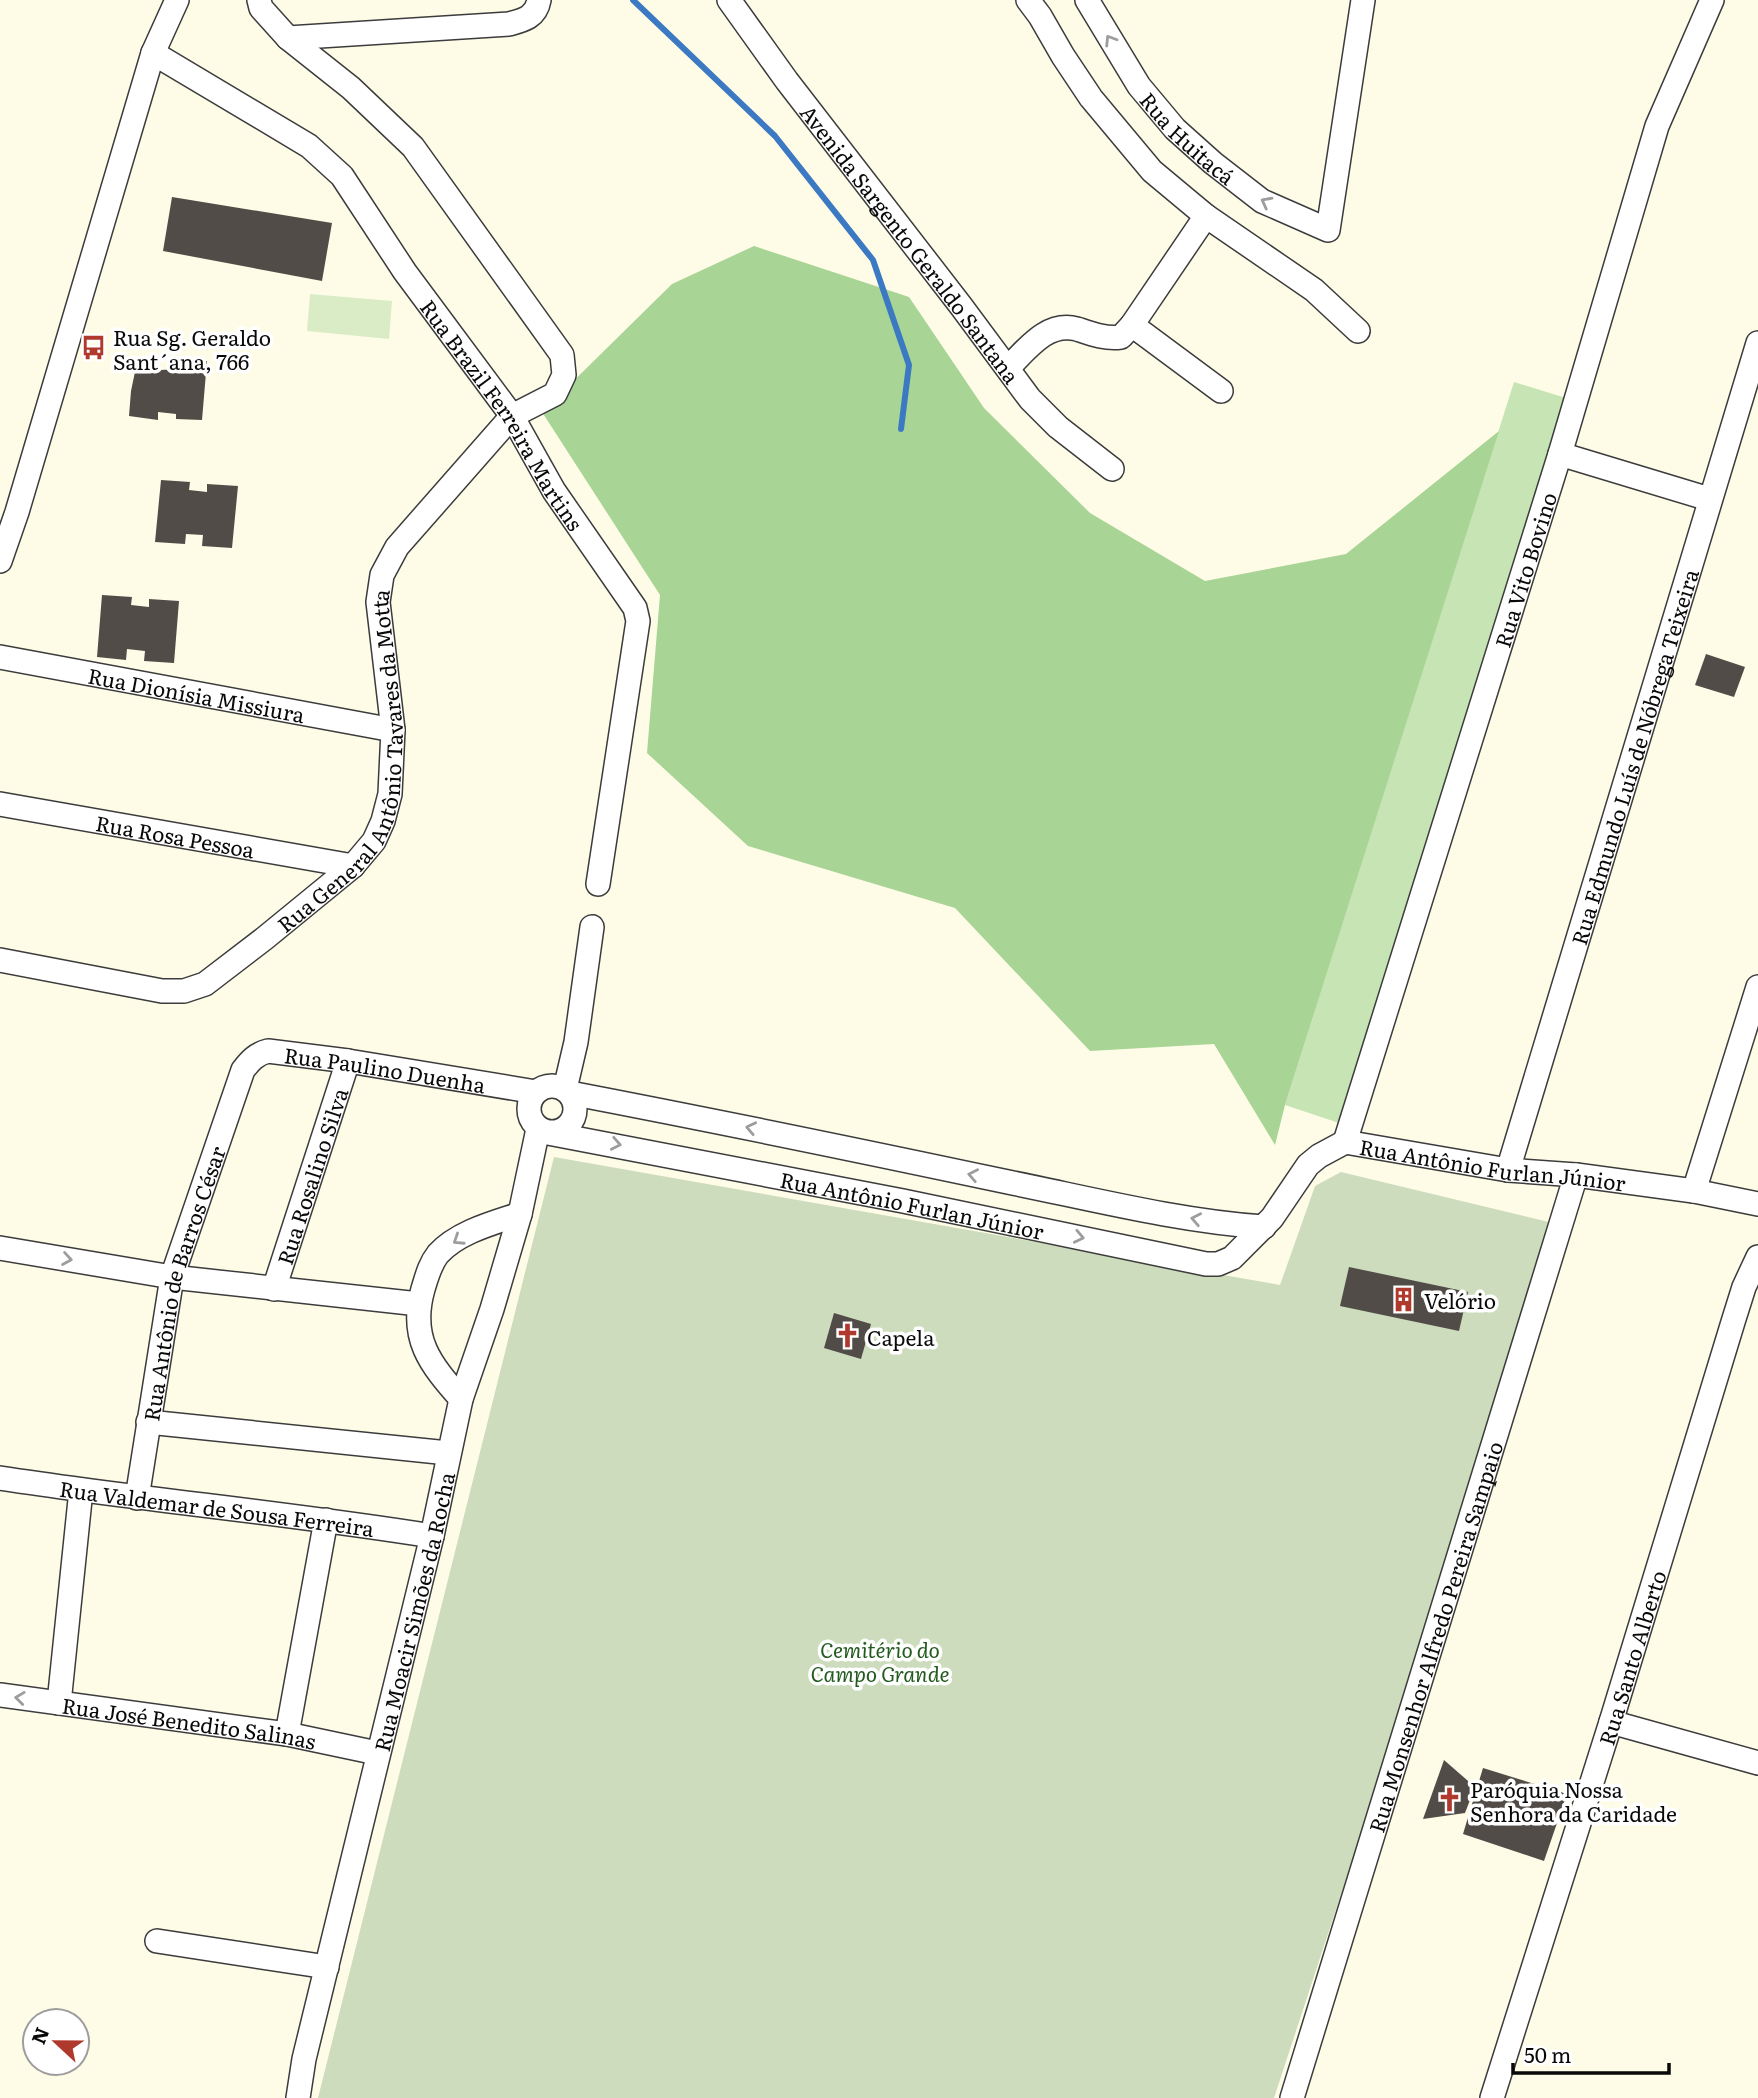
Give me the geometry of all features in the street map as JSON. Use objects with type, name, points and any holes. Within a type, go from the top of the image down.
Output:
[{"type":"street","points":[[0,561],[8,518],[153,53],[177,0]]},
{"type":"street","points":[[258,0],[261,8],[288,38],[351,88],[413,147],[562,355],[564,375],[555,394],[512,416]]},
{"type":"street","points":[[288,38],[509,24],[528,19],[539,0]]},
{"type":"street","name":"Avenida Sargento Geraldo Santana","points":[[729,0],[803,103],[1030,400],[1058,427],[1112,469]]},
{"type":"street","points":[[1028,0],[1091,98],[1152,171],[1206,215],[1314,290],[1358,331]]},
{"type":"street","name":"Rua Huitacá","points":[[1087,0],[1139,86],[1175,129],[1262,201],[1328,230],[1363,0]]},
{"type":"street","name":"Rua Vito Bovino","points":[[1345,1142],[1560,454],[1657,126],[1712,0]]},
{"type":"street","name":"Rua Brazil Ferreira Martins","points":[[153,53],[309,146],[342,176],[405,272],[512,416],[554,491],[638,614],[598,884]]},
{"type":"street","points":[[1007,368],[1038,338],[1052,329],[1070,328],[1108,338],[1121,337],[1132,325],[1206,215]]},
{"type":"street","points":[[1132,325],[1221,391]]},
{"type":"street","name":"Rua Edmundo Luís de Nóbrega Teixeira","points":[[1508,1170],[1758,343]]},
{"type":"street","name":"Rua General Antônio Tavares da Motta","points":[[0,960],[162,991],[184,991],[205,984],[353,866],[374,841],[390,794],[393,730],[378,602],[382,575],[397,547],[512,416]]},
{"type":"street","points":[[1560,454],[1709,499]]},
{"type":"street","name":"Rua Dionísia Missiura","points":[[0,657],[393,730]]},
{"type":"street","name":"Rua Rosa Pessoa","points":[[0,804],[353,866]]},
{"type":"street","points":[[567,1091],[592,928]]},
{"type":"street","points":[[1694,1191],[1758,986]]},
{"type":"street","name":"Rua Paulino Duenha","points":[[243,1070],[260,1054],[268,1052],[348,1061],[536,1092]]},
{"type":"street","name":"Rua Rosalino Silva","points":[[274,1289],[348,1061]]},
{"type":"street","name":"Rua Antônio de Barros César","points":[[137,1498],[172,1276],[243,1070]]},
{"type":"street","points":[[555,1085],[567,1091],[575,1107],[573,1121],[562,1130],[543,1131],[531,1121],[528,1111],[536,1092],[555,1085]]},
{"type":"street","name":"Rua Antônio Furlan Júnior","points":[[567,1091],[1007,1182],[1223,1224],[1264,1227]]},
{"type":"street","name":"Rua Antônio Furlan Júnior","points":[[543,1131],[1206,1264],[1219,1264],[1232,1258],[1264,1227],[1308,1165],[1345,1142],[1508,1170],[1576,1175],[1694,1191],[1758,1205]]},
{"type":"street","name":"Rua Moacir Simões da Rocha","points":[[298,2098],[304,2059],[432,1536],[461,1399],[492,1309],[543,1131]]},
{"type":"street","name":"Rua Monsenhor Alfredo Pereira Sampaio","points":[[1292,2098],[1576,1175]]},
{"type":"street","points":[[1000,1221],[1007,1182]]},
{"type":"street","points":[[461,1399],[433,1367],[421,1344],[419,1304],[429,1268],[439,1253],[461,1237],[520,1214]]},
{"type":"street","points":[[0,1248],[172,1276],[419,1304]]},
{"type":"street","name":"Rua Santo Alberto","points":[[1492,2098],[1611,1722],[1736,1311],[1758,1257]]},
{"type":"street","points":[[148,1422],[448,1453]]},
{"type":"street","name":"Rua Valdemar de Sousa Ferreira","points":[[0,1478],[432,1536]]},
{"type":"street","points":[[60,1703],[81,1490]]},
{"type":"street","points":[[287,1734],[326,1520]]},
{"type":"street","name":"Rua José Benedito Salinas","points":[[0,1695],[287,1734],[377,1753]]},
{"type":"street","points":[[1611,1722],[1758,1763]]},
{"type":"street","points":[[157,1941],[327,1967]]},
{"type":"green space","points":[[754,246],[909,297],[984,408],[1090,513],[1205,581],[1346,554],[1499,431],[1285,1105],[1275,1145],[1214,1044],[1090,1051],[955,908],[748,846],[647,753],[660,595],[542,412],[672,284]]},
{"type":"green space","points":[[310,294],[392,301],[389,339],[307,331]]},
{"type":"green space","points":[[1514,382],[1569,399],[1339,1123],[1285,1105]]},
{"type":"green space","name":"Cemitério do Campo Grande","points":[[554,1157],[1280,1285],[1315,1186],[1341,1172],[1561,1225],[1274,2098],[318,2098]]},
{"type":"building","points":[[172,197],[332,223],[322,281],[163,251]]},
{"type":"building","points":[[184,361],[207,361],[202,420],[176,419],[176,414],[158,412],[158,420],[129,416],[136,367],[157,365],[160,370],[181,369]]},
{"type":"building","points":[[161,480],[190,482],[189,490],[207,492],[207,484],[238,486],[232,548],[202,546],[203,535],[186,534],[185,544],[155,542]]},
{"type":"building","points":[[102,595],[132,597],[131,605],[149,607],[149,599],[179,601],[174,663],[144,661],[145,651],[127,649],[126,660],[97,657]]},
{"type":"building","points":[[1706,654],[1745,667],[1734,697],[1695,685]]},
{"type":"building","name":"Velório","points":[[1349,1267],[1468,1292],[1459,1331],[1340,1306]]},
{"type":"building","name":"Capela","points":[[834,1313],[871,1324],[861,1359],[824,1348]]},
{"type":"building","name":"Paróquia Nossa Senhora da Caridade","points":[[1444,1760],[1475,1787],[1465,1813],[1423,1819]]},
{"type":"building","points":[[1483,1768],[1567,1794],[1544,1861],[1463,1834]]},
{"type":"waterway","points":[[633,0],[775,136],[873,260],[909,365],[901,429]]},
{"type":"place","name":"Rua Sg. Geraldo Sant´ana, 766","points":[[93,348]]},
{"type":"place","name":"Velório","points":[[1404,1299]]},
{"type":"place","name":"Capela","points":[[847,1336]]},
{"type":"place","name":"Paróquia Nossa Senhora da Caridade","points":[[1450,1800]]}]
